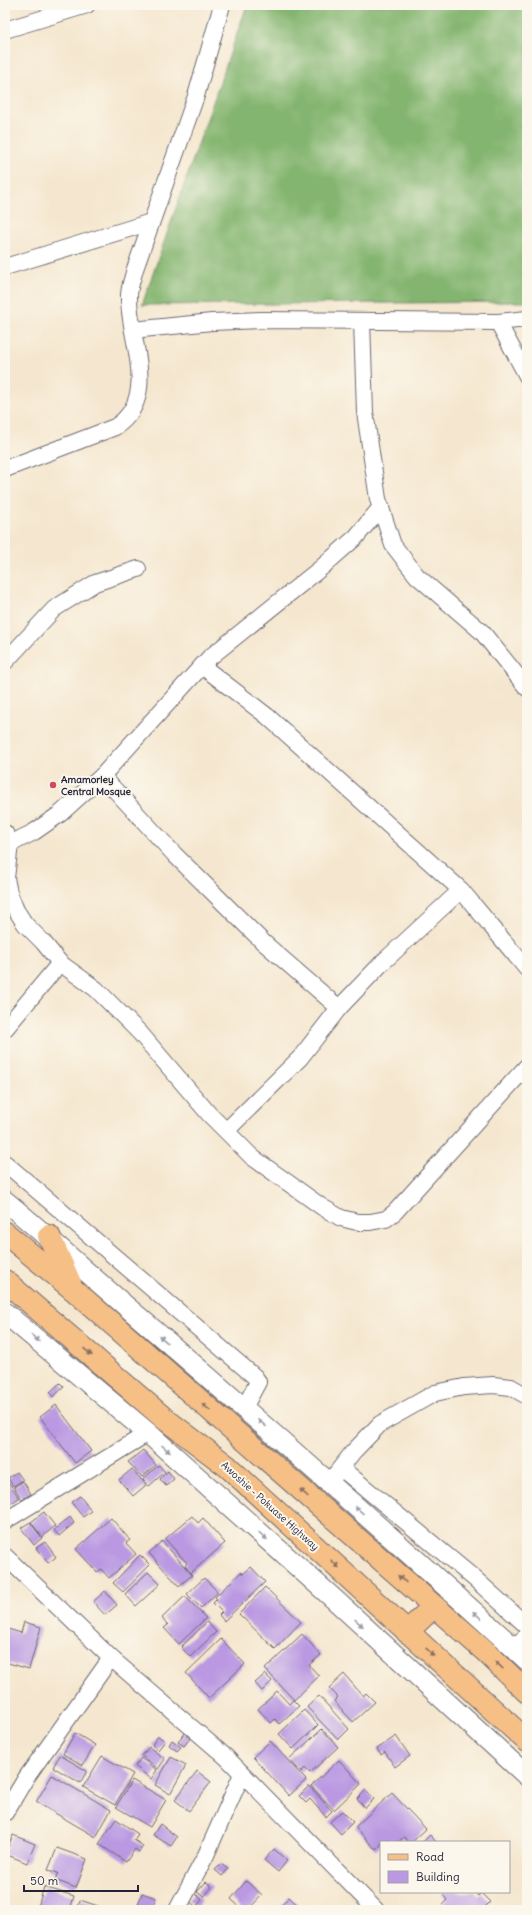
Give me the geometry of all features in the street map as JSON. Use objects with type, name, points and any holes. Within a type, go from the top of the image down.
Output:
[{"type":"main road","points":[[5,1233],[484,1650],[527,1692]]},
{"type":"main road","points":[[49,1236],[74,1292]]},
{"type":"main road","name":"Awoshie - Pokuase Highway","points":[[5,1281],[165,1419],[227,1466],[527,1741]]},
{"type":"main road","points":[[407,1632],[433,1607]]},
{"type":"street","points":[[5,30],[88,5]]},
{"type":"street","points":[[5,469],[108,430],[126,420],[138,400],[140,386],[139,365],[128,294],[135,269],[196,96],[222,5]]},
{"type":"street","points":[[5,267],[152,222]]},
{"type":"street","points":[[133,330],[212,322],[262,320],[498,322],[527,319]]},
{"type":"street","points":[[362,321],[365,412],[381,507],[393,545],[417,576],[482,632],[527,688]]},
{"type":"street","points":[[498,322],[527,376]]},
{"type":"street","points":[[381,507],[356,537],[321,568],[236,634],[202,666],[102,776],[60,814],[34,832],[7,839],[6,878],[9,893],[16,910],[25,924],[43,942],[60,963],[96,989],[140,1033],[209,1114],[227,1130],[252,1157],[322,1207],[341,1218],[357,1222],[386,1219],[395,1212],[527,1066]]},
{"type":"street","points":[[5,662],[54,609],[95,583],[138,569]]},
{"type":"street","points":[[202,666],[267,716],[461,890],[527,969]]},
{"type":"street","points":[[102,776],[175,855],[263,942],[340,1008]]},
{"type":"street","points":[[227,1130],[300,1058],[340,1008],[382,963],[461,890]]},
{"type":"street","points":[[5,1029],[60,963]]},
{"type":"street","points":[[5,1163],[255,1377],[258,1382],[244,1408]]},
{"type":"street","points":[[5,1201],[49,1236],[88,1274],[244,1408],[379,1528],[522,1647]]},
{"type":"street","points":[[5,1312],[148,1433],[341,1606],[527,1776]]},
{"type":"street","points":[[328,1484],[380,1424],[435,1393],[464,1387],[493,1385],[511,1387],[527,1396]]},
{"type":"street","points":[[5,1522],[148,1433]]},
{"type":"street","points":[[341,1468],[475,1579],[527,1626]]},
{"type":"street","points":[[379,1528],[394,1511]]},
{"type":"street","points":[[5,1556],[111,1658],[242,1774],[376,1910]]},
{"type":"street","points":[[5,1813],[26,1778],[111,1658]]},
{"type":"street","points":[[177,1910],[206,1855],[242,1774]]},
{"type":"green space","points":[[247,5],[527,5],[527,302],[142,305]]},
{"type":"building","points":[[60,1383],[64,1387],[53,1397],[50,1392]]},
{"type":"building","points":[[56,1405],[91,1451],[75,1463],[40,1417]]},
{"type":"building","points":[[143,1450],[156,1465],[142,1477],[128,1462]]},
{"type":"building","points":[[159,1465],[165,1472],[149,1486],[143,1479]]},
{"type":"building","points":[[132,1469],[146,1485],[133,1496],[119,1480]]},
{"type":"building","points":[[168,1471],[174,1479],[166,1486],[160,1479]]},
{"type":"building","points":[[17,1472],[23,1480],[13,1486],[8,1478]]},
{"type":"building","points":[[5,1477],[19,1498],[5,1507]]},
{"type":"building","points":[[23,1481],[31,1494],[22,1500],[14,1487]]},
{"type":"building","points":[[80,1496],[91,1511],[83,1517],[71,1502]]},
{"type":"building","points":[[44,1512],[55,1526],[42,1537],[31,1522]]},
{"type":"building","points":[[192,1516],[198,1523],[203,1518],[225,1543],[191,1573],[185,1566],[187,1563],[165,1539]]},
{"type":"building","points":[[70,1517],[74,1523],[59,1536],[54,1530]]},
{"type":"building","points":[[111,1518],[130,1540],[126,1543],[136,1554],[109,1578],[101,1569],[97,1572],[76,1549]]},
{"type":"building","points":[[30,1522],[42,1538],[34,1545],[21,1528]]},
{"type":"building","points":[[162,1541],[192,1575],[179,1586],[149,1553]]},
{"type":"building","points":[[45,1542],[56,1557],[48,1563],[36,1548]]},
{"type":"building","points":[[140,1555],[150,1565],[123,1592],[113,1583]]},
{"type":"building","points":[[251,1567],[265,1582],[224,1621],[219,1615],[222,1612],[213,1603],[217,1599],[215,1597],[241,1572],[243,1574]]},
{"type":"building","points":[[148,1572],[160,1584],[136,1606],[125,1594]]},
{"type":"building","points":[[204,1578],[218,1592],[201,1608],[187,1594]]},
{"type":"building","points":[[265,1587],[301,1622],[275,1649],[239,1614]]},
{"type":"building","points":[[105,1591],[117,1605],[105,1615],[93,1602]]},
{"type":"building","points":[[185,1596],[206,1618],[179,1644],[164,1628],[168,1625],[162,1618]]},
{"type":"building","points":[[24,1622],[41,1627],[29,1669],[5,1662],[5,1628],[21,1633]]},
{"type":"building","points":[[207,1622],[216,1632],[190,1657],[181,1647]]},
{"type":"building","points":[[302,1634],[321,1655],[309,1665],[319,1676],[294,1700],[265,1669]]},
{"type":"building","points":[[221,1639],[245,1664],[209,1698],[186,1673]]},
{"type":"building","points":[[265,1674],[272,1681],[262,1691],[255,1683]]},
{"type":"building","points":[[344,1674],[363,1696],[366,1693],[375,1702],[353,1722],[334,1701],[338,1697],[329,1688]]},
{"type":"building","points":[[277,1691],[289,1704],[293,1700],[299,1706],[279,1724],[275,1719],[271,1723],[258,1709]]},
{"type":"building","points":[[319,1696],[349,1729],[338,1740],[307,1707]]},
{"type":"building","points":[[304,1710],[318,1725],[293,1749],[279,1734]]},
{"type":"building","points":[[322,1729],[338,1747],[310,1773],[305,1768],[301,1772],[289,1759]]},
{"type":"building","points":[[75,1733],[95,1745],[83,1765],[63,1754]]},
{"type":"building","points":[[184,1733],[190,1738],[184,1746],[178,1742]]},
{"type":"building","points":[[158,1736],[165,1741],[158,1750],[152,1745]]},
{"type":"building","points":[[396,1736],[410,1756],[395,1767],[385,1752],[381,1755],[377,1749]]},
{"type":"building","points":[[172,1740],[181,1747],[177,1751],[169,1745]]},
{"type":"building","points":[[270,1741],[306,1780],[289,1796],[253,1757]]},
{"type":"building","points":[[149,1747],[165,1759],[158,1769],[142,1756]]},
{"type":"building","points":[[60,1755],[87,1771],[80,1783],[53,1767]]},
{"type":"building","points":[[102,1756],[133,1774],[115,1805],[83,1787]]},
{"type":"building","points":[[171,1757],[186,1765],[170,1794],[155,1785]]},
{"type":"building","points":[[141,1758],[157,1770],[151,1779],[135,1766]]},
{"type":"building","points":[[339,1760],[361,1784],[334,1810],[311,1786]]},
{"type":"building","points":[[197,1771],[211,1782],[189,1811],[175,1800]]},
{"type":"building","points":[[52,1775],[111,1810],[96,1837],[36,1802]]},
{"type":"building","points":[[132,1780],[166,1800],[150,1827],[116,1807]]},
{"type":"building","points":[[309,1786],[332,1811],[326,1817],[310,1799],[306,1803],[299,1796]]},
{"type":"building","points":[[366,1790],[374,1799],[365,1808],[357,1799]]},
{"type":"building","points":[[392,1793],[426,1829],[413,1841],[407,1841],[404,1837],[399,1841],[390,1841],[388,1839],[385,1841],[380,1841],[380,1846],[376,1850],[355,1827]]},
{"type":"building","points":[[342,1811],[353,1822],[341,1834],[330,1822]]},
{"type":"building","points":[[116,1819],[138,1834],[134,1840],[143,1846],[139,1852],[135,1849],[126,1862],[99,1844]]},
{"type":"building","points":[[160,1824],[177,1837],[171,1846],[153,1835]]},
{"type":"building","points":[[13,1835],[35,1844],[27,1863],[5,1854]]},
{"type":"building","points":[[430,1835],[435,1841],[424,1841]]},
{"type":"building","points":[[57,1848],[87,1859],[76,1888],[55,1880],[58,1873],[48,1870]]},
{"type":"building","points":[[274,1849],[287,1861],[278,1872],[264,1860]]},
{"type":"building","points":[[221,1864],[228,1869],[222,1876],[215,1870]]},
{"type":"building","points":[[246,1881],[262,1895],[248,1910],[243,1910],[231,1899]]},
{"type":"building","points":[[206,1882],[212,1887],[204,1897],[197,1892]]},
{"type":"building","points":[[44,1887],[74,1896],[70,1910],[37,1910]]},
{"type":"building","points":[[142,1893],[156,1898],[151,1910],[137,1908]]},
{"type":"building","points":[[195,1893],[202,1900],[196,1907],[188,1900]]},
{"type":"building","points":[[445,1893],[476,1893],[478,1896],[481,1893],[490,1902],[482,1910],[445,1910],[441,1906],[447,1900],[443,1895]]},
{"type":"building","points":[[289,1897],[303,1910],[277,1910]]},
{"type":"building","points":[[80,1900],[110,1910],[77,1910]]},
{"type":"place","name":"Amamorley Central Mosque","points":[[53,785]]}]
